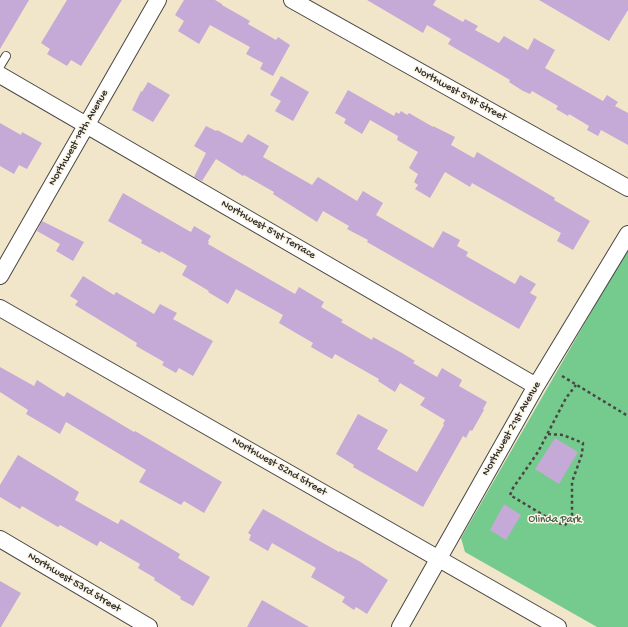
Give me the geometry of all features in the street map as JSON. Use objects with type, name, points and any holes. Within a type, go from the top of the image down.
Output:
[{"type":"street","name":"Northwest 19th Avenue","points":[[0,276],[158,0]]},
{"type":"street","name":"Northwest 51st Street","points":[[292,0],[628,188]]},
{"type":"street","name":"Northwest 51st Terrace","points":[[0,76],[536,386]]},
{"type":"street","name":"Northwest 21st Avenue","points":[[400,627],[536,386],[628,234]]},
{"type":"street","name":"Northwest 52nd Street","points":[[0,308],[558,627]]},
{"type":"street","name":"Northwest 53rd Street","points":[[0,539],[149,627]]},
{"type":"lane","points":[[0,66],[6,56]]},
{"type":"path","points":[[548,367],[628,416]]},
{"type":"path","points":[[548,434],[562,435],[583,443],[582,454],[572,482],[572,517],[565,525],[554,522],[510,495],[513,488],[538,452],[566,398],[576,385]]},
{"type":"green space","name":"Olinda Park","points":[[628,248],[628,627],[597,627],[465,552],[461,538]]},
{"type":"building","points":[[0,0],[29,0],[0,49]]},
{"type":"building","points":[[67,0],[122,0],[81,66],[71,60],[67,66],[47,54],[50,49],[41,43]]},
{"type":"building","points":[[184,0],[215,0],[250,21],[248,24],[276,40],[278,37],[290,45],[273,76],[260,69],[263,63],[246,54],[250,47],[210,25],[199,44],[178,31],[184,21],[175,15]]},
{"type":"building","points":[[367,0],[436,0],[433,5],[463,22],[465,19],[478,26],[475,30],[499,43],[504,36],[528,50],[534,38],[555,50],[545,68],[603,101],[607,95],[618,102],[615,106],[628,113],[628,145],[601,130],[598,136],[587,130],[589,126],[569,114],[568,116],[556,109],[558,106],[532,91],[530,94],[523,91],[509,82],[510,80],[448,44],[451,39],[427,25],[423,33]]},
{"type":"building","points":[[539,0],[628,0],[628,10],[609,41]]},
{"type":"building","points":[[281,76],[309,92],[293,121],[275,111],[281,101],[270,95]]},
{"type":"building","points":[[148,82],[170,95],[153,122],[132,110],[141,91],[142,92]]},
{"type":"building","points":[[348,90],[394,116],[396,112],[399,114],[401,111],[407,115],[409,113],[433,127],[455,137],[451,145],[474,158],[477,152],[555,198],[554,200],[590,221],[573,250],[557,241],[561,233],[472,183],[470,187],[445,172],[430,198],[415,189],[418,185],[414,182],[418,174],[409,168],[418,152],[397,140],[398,136],[370,120],[362,134],[344,123],[346,119],[335,113]]},
{"type":"building","points":[[0,123],[21,135],[22,132],[42,143],[27,169],[19,165],[14,174],[0,166]]},
{"type":"building","points":[[206,126],[242,143],[248,134],[269,146],[263,157],[312,185],[318,177],[357,201],[363,191],[383,203],[376,215],[433,248],[443,231],[460,240],[457,246],[468,252],[466,256],[515,284],[520,275],[536,284],[530,293],[537,297],[519,329],[367,242],[368,240],[347,229],[349,226],[323,211],[317,222],[273,194],[274,192],[244,175],[243,176],[216,159],[202,181],[194,177],[206,153],[194,146]]},
{"type":"building","points":[[123,193],[191,232],[194,226],[211,236],[208,244],[295,294],[299,287],[324,302],[321,307],[343,320],[341,322],[372,340],[373,337],[402,353],[415,361],[413,363],[437,377],[442,368],[462,380],[459,386],[487,402],[472,431],[470,430],[466,438],[463,436],[423,507],[353,467],[354,465],[336,454],[358,414],[388,430],[377,449],[417,472],[444,425],[445,420],[420,405],[425,398],[400,383],[395,392],[378,381],[379,379],[335,354],[332,359],[311,347],[313,343],[279,323],[283,315],[236,289],[228,304],[182,275],[187,266],[161,251],[160,253],[141,243],[142,240],[108,221]]},
{"type":"building","points":[[42,221],[84,242],[73,261],[56,251],[60,244],[37,231]]},
{"type":"building","points":[[83,276],[114,295],[116,292],[154,314],[160,304],[177,313],[173,319],[213,341],[193,376],[179,368],[176,373],[162,365],[164,362],[136,346],[137,343],[75,305],[78,301],[70,296]]},
{"type":"building","points":[[0,367],[34,386],[37,380],[64,397],[67,392],[222,482],[204,513],[184,501],[181,505],[139,482],[146,470],[66,422],[60,434],[26,414],[28,410],[0,392]]},
{"type":"building","points":[[555,438],[578,452],[559,484],[535,469]]},
{"type":"building","points":[[18,455],[79,492],[75,500],[118,524],[121,519],[180,554],[178,558],[210,577],[193,606],[180,599],[181,597],[154,580],[155,578],[138,568],[140,564],[100,541],[97,546],[60,525],[58,527],[22,506],[20,509],[0,497],[0,485]]},
{"type":"building","points":[[504,504],[521,515],[506,540],[490,530]]},
{"type":"building","points":[[263,509],[339,552],[340,551],[359,561],[388,580],[367,614],[356,607],[354,610],[342,602],[345,597],[311,577],[316,568],[272,543],[268,551],[249,540],[251,535],[248,533]]},
{"type":"building","points":[[0,581],[21,593],[1,627],[0,627]]},
{"type":"building","points":[[262,600],[309,627],[247,627]]}]
